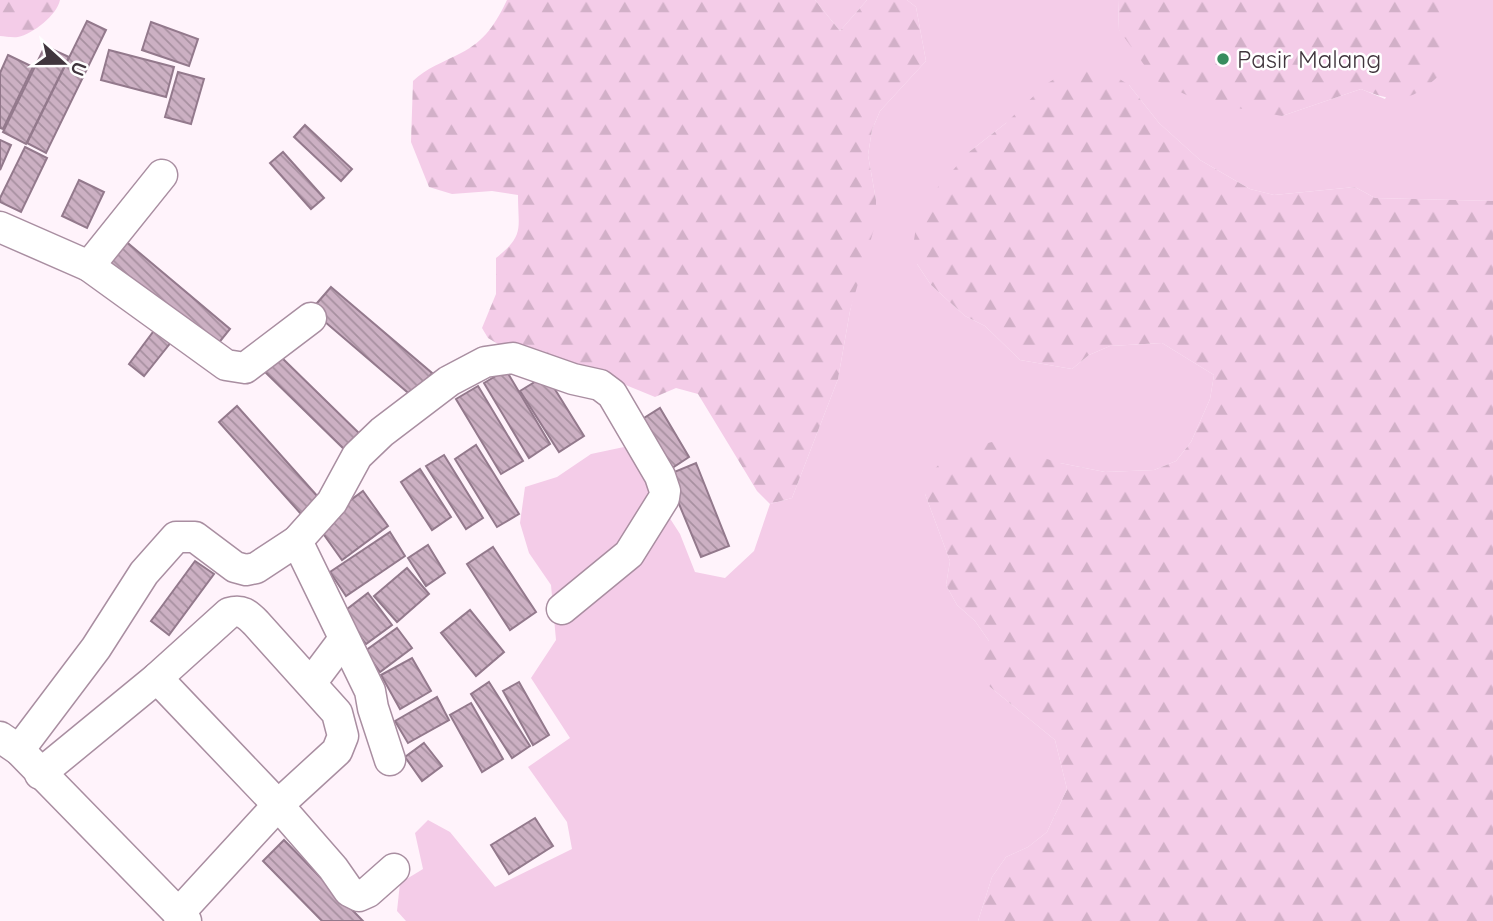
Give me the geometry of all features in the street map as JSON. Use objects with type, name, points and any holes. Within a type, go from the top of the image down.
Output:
[{"type":"street","points":[[89,266],[162,175]]},
{"type":"street","points":[[0,227],[89,266],[226,365],[244,368],[311,318]]},
{"type":"street","points":[[40,774],[157,678],[229,613],[237,610],[245,612],[337,713],[342,736],[337,751],[278,805],[182,917],[9,744],[96,648],[144,573],[176,537],[195,537],[235,567],[246,570],[256,568],[297,541],[332,502],[357,456],[382,432],[449,381],[485,362],[513,358],[573,379],[600,385],[612,394],[660,476],[665,491],[662,504],[629,554],[562,609]]},
{"type":"street","points":[[297,541],[370,691],[390,760]]},
{"type":"street","points":[[310,683],[344,639]]},
{"type":"street","points":[[157,678],[278,805],[333,868],[349,891],[359,896],[368,892],[394,869]]},
{"type":"green space","points":[[0,0],[60,0],[54,12],[43,23],[24,35],[13,37],[0,36]]},
{"type":"green space","points":[[507,0],[815,0],[840,31],[867,0],[907,0],[916,7],[926,61],[880,111],[872,130],[868,155],[876,200],[876,222],[850,311],[838,379],[792,498],[770,504],[757,491],[698,394],[676,388],[655,397],[572,363],[498,344],[488,338],[482,328],[496,294],[496,258],[512,243],[518,231],[518,195],[492,191],[452,194],[429,187],[411,142],[413,81],[429,69],[477,43],[494,24]]},
{"type":"green space","points":[[815,0],[867,0],[840,31]]},
{"type":"green space","points":[[907,0],[1118,0],[1119,30],[1282,116],[1361,89],[1385,99],[1435,0],[1493,0],[1493,201],[1375,198],[1355,187],[1274,195],[1250,189],[1200,160],[1159,123],[1129,85],[1006,123],[969,152],[917,264],[931,285],[965,316],[985,326],[1020,360],[1072,369],[1089,355],[1110,346],[1162,343],[1214,375],[1210,399],[1191,442],[1176,461],[1154,470],[1105,472],[1060,463],[925,494],[950,561],[946,585],[957,605],[975,621],[989,641],[990,687],[1055,740],[1067,789],[1047,832],[1028,847],[1006,857],[992,877],[978,921],[406,921],[397,911],[400,883],[423,869],[415,833],[428,820],[450,832],[495,887],[572,849],[567,822],[528,767],[570,738],[531,678],[556,640],[551,585],[529,553],[520,523],[525,487],[557,477],[591,454],[624,447],[680,534],[695,572],[725,578],[754,551],[770,504],[792,498],[838,379],[850,311],[876,200],[868,155],[872,130],[880,111],[926,61],[916,7]]},
{"type":"green space","points":[[1118,0],[1435,0],[1443,23],[1445,70],[1424,88],[1406,97],[1387,97],[1361,89],[1282,116],[1199,101],[1155,80],[1119,30]]},
{"type":"green space","points":[[1088,59],[1129,85],[1159,123],[1200,160],[1250,189],[1274,195],[1355,187],[1375,198],[1493,201],[1493,921],[978,921],[992,877],[1006,857],[1028,847],[1047,832],[1067,789],[1055,740],[990,687],[979,665],[989,641],[975,621],[957,605],[946,585],[950,561],[925,494],[932,472],[950,452],[992,442],[1060,463],[1105,472],[1154,470],[1176,461],[1191,442],[1210,399],[1214,375],[1162,343],[1110,346],[1089,355],[1072,369],[1020,360],[985,326],[965,316],[931,285],[917,264],[914,240],[918,215],[931,195],[969,152],[1006,123],[1046,84]]},
{"type":"building","points":[[87,21],[106,30],[46,153],[27,143]]},
{"type":"building","points":[[151,22],[198,39],[189,66],[142,50]]},
{"type":"building","points":[[45,46],[69,57],[26,144],[3,132]]},
{"type":"building","points":[[109,50],[174,67],[166,97],[101,80]]},
{"type":"building","points":[[8,55],[33,67],[3,129],[0,128],[0,73]]},
{"type":"building","points":[[178,72],[204,79],[191,124],[165,117]]},
{"type":"building","points":[[305,125],[352,169],[341,181],[294,137]]},
{"type":"building","points":[[0,140],[11,145],[0,170]]},
{"type":"building","points":[[25,147],[47,158],[21,212],[0,202],[0,198]]},
{"type":"building","points":[[283,152],[324,198],[311,209],[270,163]]},
{"type":"building","points":[[79,180],[104,192],[87,228],[62,216]]},
{"type":"building","points":[[123,239],[230,329],[213,350],[106,260]]},
{"type":"building","points":[[331,287],[432,373],[413,397],[311,310]]},
{"type":"building","points":[[156,328],[172,341],[144,376],[129,364]]},
{"type":"building","points":[[279,355],[363,437],[348,453],[264,371]]},
{"type":"building","points":[[506,370],[550,444],[529,458],[484,383]]},
{"type":"building","points":[[546,375],[584,436],[559,452],[520,391]]},
{"type":"building","points":[[478,386],[523,461],[501,474],[456,399]]},
{"type":"building","points":[[237,406],[319,498],[301,514],[219,422]]},
{"type":"building","points":[[660,408],[689,457],[666,472],[636,423]]},
{"type":"building","points":[[476,445],[519,514],[497,527],[455,459]]},
{"type":"building","points":[[444,455],[483,518],[466,529],[426,466]]},
{"type":"building","points":[[696,463],[729,546],[701,557],[667,475]]},
{"type":"building","points":[[420,469],[451,517],[432,530],[401,482]]},
{"type":"building","points":[[363,491],[388,526],[342,560],[317,525]]},
{"type":"building","points":[[390,532],[405,556],[346,596],[330,572]]},
{"type":"building","points":[[428,545],[445,573],[426,586],[408,558]]},
{"type":"building","points":[[493,547],[536,612],[510,630],[467,564]]},
{"type":"building","points":[[195,561],[214,574],[169,635],[151,621]]},
{"type":"building","points":[[407,568],[429,594],[397,622],[374,596]]},
{"type":"building","points":[[368,593],[392,625],[366,644],[342,613]]},
{"type":"building","points":[[470,610],[504,652],[476,676],[441,633]]},
{"type":"building","points":[[397,628],[412,648],[380,672],[365,651]]},
{"type":"building","points":[[412,658],[431,691],[400,709],[381,675]]},
{"type":"building","points":[[489,682],[530,746],[512,758],[471,694]]},
{"type":"building","points":[[519,682],[549,735],[533,745],[503,691]]},
{"type":"building","points":[[437,697],[449,720],[408,743],[395,721]]},
{"type":"building","points":[[471,703],[503,759],[482,772],[450,715]]},
{"type":"building","points":[[424,743],[442,766],[422,781],[405,757]]},
{"type":"building","points":[[535,818],[553,846],[509,874],[491,845]]},
{"type":"building","points":[[284,840],[363,921],[322,921],[263,861]]},
{"type":"place","name":"Pasir Malang","points":[[1223,59]]}]
